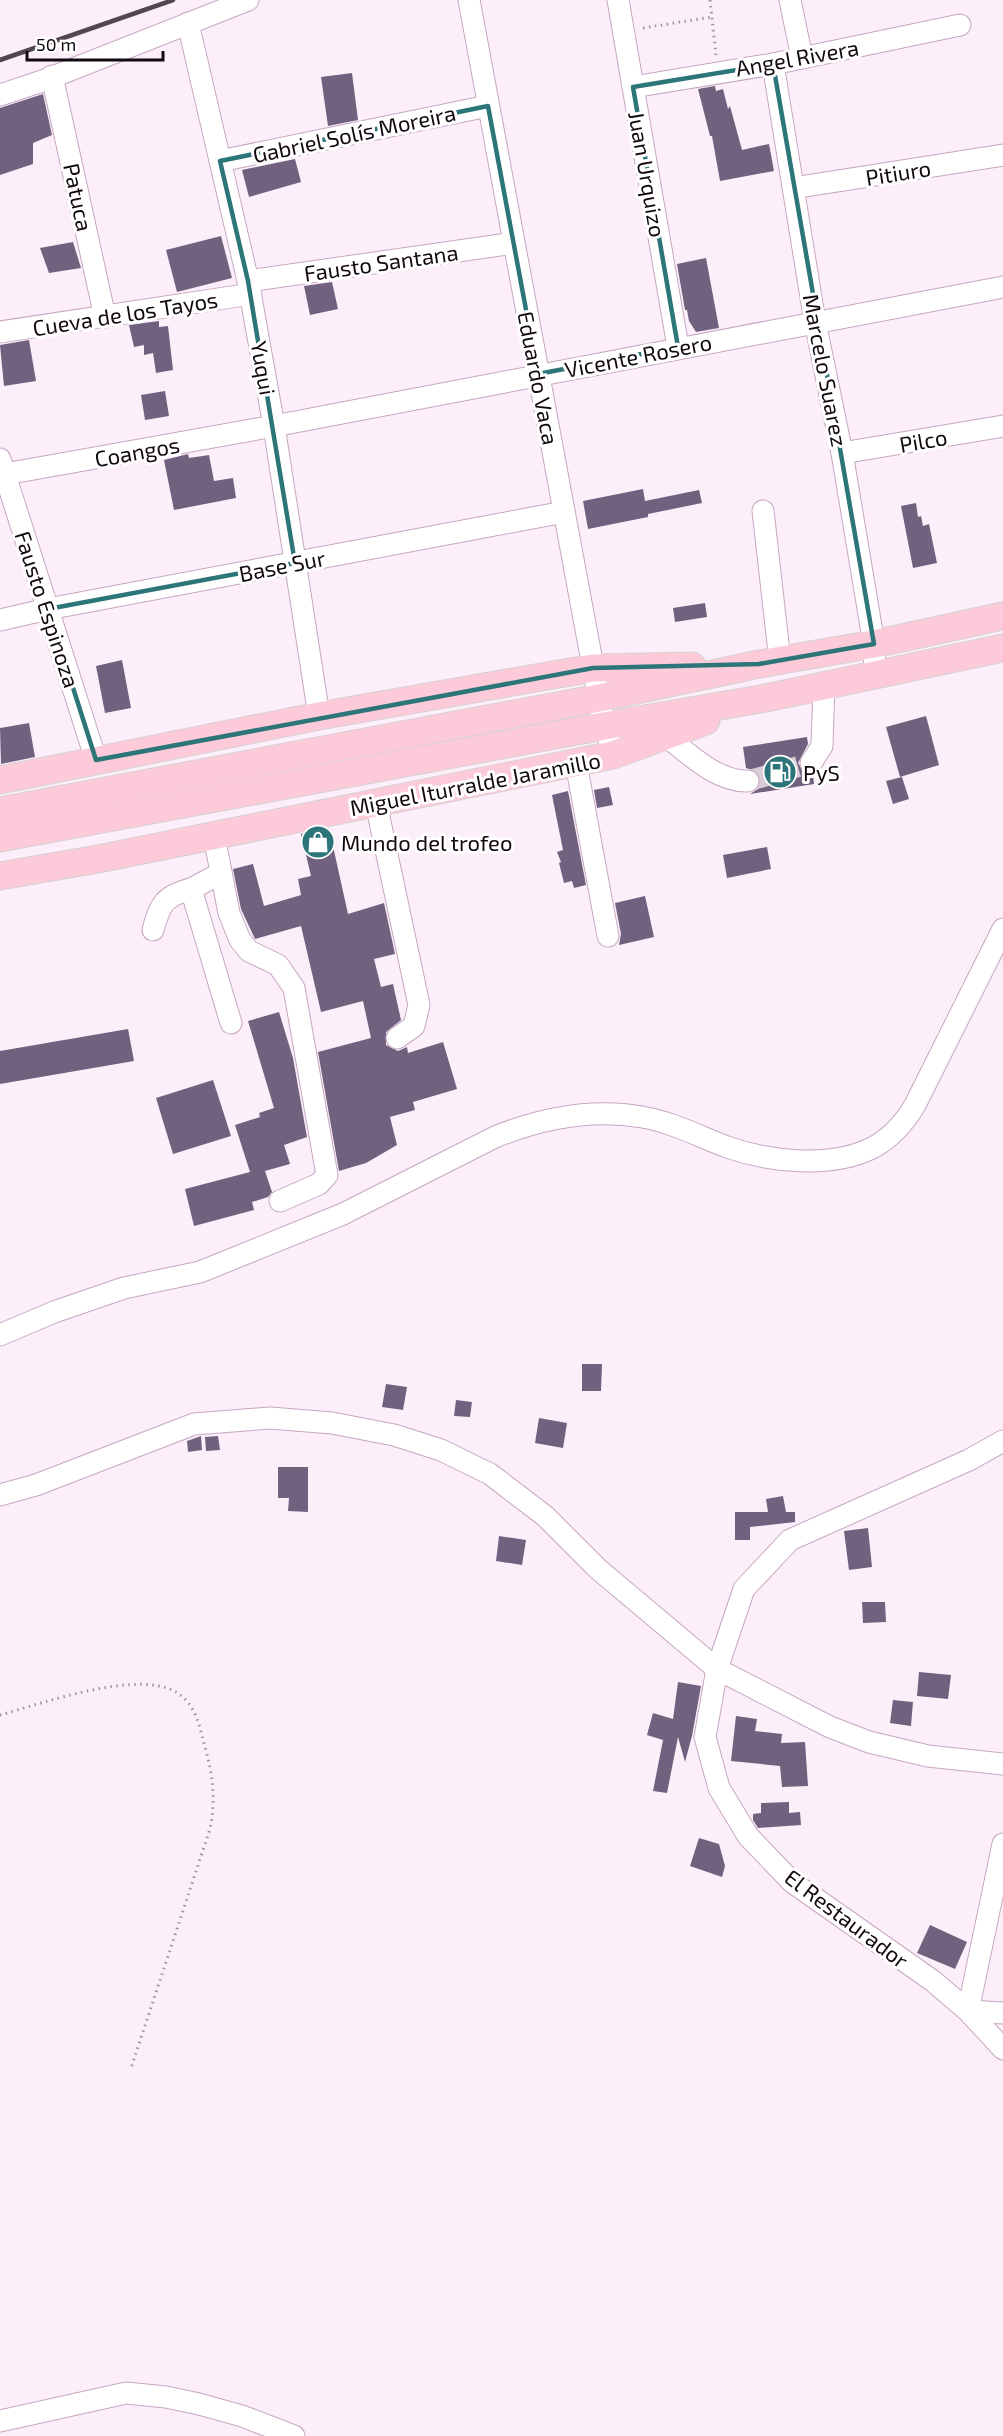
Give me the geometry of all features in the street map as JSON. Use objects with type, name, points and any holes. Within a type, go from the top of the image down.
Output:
[{"type":"main road","points":[[0,811],[599,698],[1003,616]]},
{"type":"main road","name":"Miguel Iturralde Jaramillo","points":[[0,838],[766,698],[1003,648]]},
{"type":"main road","points":[[0,780],[319,716],[593,668],[769,663]]},
{"type":"main road","name":"Miguel Iturralde Jaramillo","points":[[0,876],[98,860],[615,755],[766,698]]},
{"type":"street","points":[[0,95],[249,0]]},
{"type":"street","name":"Eduardo Vaca","points":[[469,0],[604,726],[615,755]]},
{"type":"street","name":"Juan Urquizo","points":[[618,0],[678,347]]},
{"type":"street","points":[[790,0],[802,58]]},
{"type":"street","name":"Yuqui","points":[[188,23],[249,287],[274,426],[319,716]]},
{"type":"street","name":"Angel Rivera","points":[[633,87],[773,64],[960,25]]},
{"type":"street","name":"Marcelo Suarez","points":[[773,64],[815,322],[842,453],[874,644],[874,675]]},
{"type":"street","name":"Patuca","points":[[52,76],[105,317]]},
{"type":"street","name":"Gabriel Solís Moreira","points":[[220,161],[488,106]]},
{"type":"street","name":"Pitiuro","points":[[793,188],[1003,155]]},
{"type":"street","name":"Fausto Santana","points":[[249,287],[514,243]]},
{"type":"street","name":"Vicente Rosero","points":[[274,426],[1003,286]]},
{"type":"street","name":"Cueva de los Tayos","points":[[0,332],[105,317],[249,287]]},
{"type":"street","name":"Coangos","points":[[2,469],[274,426]]},
{"type":"street","name":"Pilco","points":[[842,453],[1003,426]]},
{"type":"street","name":"Fausto Espinoza","points":[[2,469],[96,760]]},
{"type":"street","points":[[763,511],[769,663]]},
{"type":"street","name":"Base Sur","points":[[0,620],[564,512]]},
{"type":"street","points":[[811,763],[822,746],[824,686]]},
{"type":"street","points":[[666,736],[720,775],[735,781],[748,781]]},
{"type":"street","points":[[576,763],[608,936]]},
{"type":"street","points":[[376,803],[419,1005],[414,1026],[398,1038]]},
{"type":"street","points":[[214,836],[229,913],[240,940],[249,951],[278,965],[294,988],[327,1175],[319,1184],[280,1202]]},
{"type":"street","points":[[153,930],[159,907],[168,898],[221,873]]},
{"type":"street","points":[[191,889],[231,1023]]},
{"type":"street","points":[[0,1335],[54,1312],[124,1288],[200,1272],[343,1214],[495,1137],[557,1118],[599,1113],[642,1116],[686,1129],[730,1148],[776,1158],[825,1159],[862,1152],[885,1140],[897,1130],[915,1106],[1003,929]]},
{"type":"street","points":[[0,1495],[36,1485],[194,1424],[270,1418],[332,1423],[394,1435],[441,1450],[490,1474],[545,1516],[598,1569],[717,1669],[830,1727],[869,1742],[928,1756],[1003,1764]]},
{"type":"street","name":"El Restaurador","points":[[1003,1441],[969,1460],[790,1540],[744,1589],[717,1669],[705,1737],[719,1788],[748,1836],[792,1882],[933,1981],[968,2011],[1003,2049]]},
{"type":"street","points":[[1003,1844],[968,2011],[1003,2013]]},
{"type":"street","points":[[0,2421],[126,2393],[166,2397],[199,2404],[242,2416],[294,2436]]},
{"type":"path","points":[[710,0],[718,72]]},
{"type":"path","points":[[623,31],[712,17]]},
{"type":"path","points":[[0,1715],[97,1688],[134,1685],[178,1693],[187,1702],[199,1723],[214,1789],[210,1829],[131,2068]]},
{"type":"highlighted area","points":[[773,64],[874,644],[759,664],[593,668],[96,760],[48,609],[295,563],[248,281],[220,161],[488,106],[538,374],[678,347],[633,87]]},
{"type":"building","points":[[352,73],[358,120],[328,126],[321,77]]},
{"type":"building","points":[[715,86],[716,91],[723,89],[742,150],[769,144],[774,171],[720,181],[712,136],[710,136],[698,89]]},
{"type":"building","points":[[43,94],[52,135],[33,143],[33,164],[0,175],[0,108]]},
{"type":"building","points":[[295,159],[301,182],[249,197],[242,170]]},
{"type":"building","points":[[221,236],[232,278],[177,292],[166,250]]},
{"type":"building","points":[[73,242],[81,268],[49,273],[40,248]]},
{"type":"building","points":[[706,258],[719,328],[696,332],[685,310],[677,264]]},
{"type":"building","points":[[332,282],[338,309],[310,315],[304,286]]},
{"type":"building","points":[[159,321],[159,327],[168,326],[173,370],[156,373],[153,353],[144,355],[144,345],[134,347],[129,325]]},
{"type":"building","points":[[29,340],[36,381],[4,386],[0,345]]},
{"type":"building","points":[[165,391],[169,416],[145,420],[141,395]]},
{"type":"building","points":[[188,454],[189,458],[209,455],[214,481],[233,478],[236,498],[174,510],[164,460]]},
{"type":"building","points":[[643,489],[645,501],[699,490],[702,503],[588,529],[583,501]]},
{"type":"building","points":[[916,503],[918,517],[921,516],[923,526],[929,524],[937,563],[913,568],[901,506]]},
{"type":"building","points":[[705,603],[707,617],[675,622],[673,608]]},
{"type":"building","points":[[122,660],[131,708],[105,713],[96,666]]},
{"type":"building","points":[[926,716],[939,765],[900,777],[886,727]]},
{"type":"building","points":[[29,723],[35,757],[1,764],[0,728]]},
{"type":"building","name":"PyS","points":[[807,737],[808,744],[798,763],[804,773],[813,775],[814,784],[750,794],[758,789],[761,781],[756,771],[746,768],[743,747]]},
{"type":"building","points":[[902,777],[909,799],[893,804],[886,781]]},
{"type":"building","points":[[609,787],[613,805],[597,808],[594,790]]},
{"type":"building","points":[[568,791],[586,885],[574,888],[572,881],[564,883],[559,863],[561,862],[557,852],[563,850],[552,795]]},
{"type":"building","points":[[329,828],[348,914],[384,903],[395,954],[374,959],[381,987],[393,984],[401,1020],[386,1032],[386,1045],[398,1051],[407,1047],[408,1053],[443,1042],[457,1089],[413,1102],[415,1110],[390,1117],[397,1145],[366,1163],[339,1171],[318,1052],[371,1038],[363,1001],[321,1012],[301,926],[255,939],[241,909],[233,869],[253,864],[264,906],[301,895],[298,879],[311,876],[301,834]]},
{"type":"building","points":[[767,847],[771,869],[727,878],[723,855]]},
{"type":"building","points":[[645,896],[654,937],[619,945],[621,934],[615,903]]},
{"type":"building","points":[[279,1012],[293,1058],[307,1137],[284,1145],[290,1164],[265,1171],[272,1192],[268,1197],[252,1202],[254,1210],[194,1226],[185,1189],[250,1172],[235,1125],[260,1117],[259,1113],[274,1108],[248,1021]]},
{"type":"building","points":[[128,1029],[134,1061],[0,1084],[0,1051]]},
{"type":"building","points":[[213,1080],[231,1136],[173,1154],[156,1098]]},
{"type":"building","points":[[582,1364],[602,1364],[601,1391],[582,1391]]},
{"type":"building","points":[[386,1384],[407,1387],[403,1410],[382,1407]]},
{"type":"building","points":[[456,1400],[472,1402],[470,1417],[454,1416]]},
{"type":"building","points":[[539,1418],[567,1423],[563,1448],[535,1443]]},
{"type":"building","points":[[201,1436],[202,1450],[188,1452],[187,1441]]},
{"type":"building","points":[[218,1436],[220,1450],[206,1451],[205,1437]]},
{"type":"building","points":[[278,1467],[308,1467],[308,1512],[288,1511],[289,1498],[278,1498]]},
{"type":"building","points":[[783,1496],[786,1512],[795,1512],[795,1522],[750,1527],[750,1540],[735,1540],[735,1512],[768,1512],[766,1499]]},
{"type":"building","points":[[868,1528],[872,1567],[849,1570],[844,1531]]},
{"type":"building","points":[[499,1536],[526,1540],[522,1565],[496,1561]]},
{"type":"building","points":[[862,1602],[885,1602],[886,1622],[863,1623]]},
{"type":"building","points":[[919,1672],[951,1675],[948,1699],[917,1696]]},
{"type":"building","points":[[678,1682],[701,1686],[692,1736],[685,1762],[678,1737],[667,1793],[653,1791],[663,1740],[647,1735],[653,1713],[673,1719]]},
{"type":"building","points":[[893,1700],[913,1702],[911,1726],[890,1723]]},
{"type":"building","points":[[736,1716],[757,1719],[755,1731],[782,1734],[781,1743],[805,1742],[808,1786],[782,1787],[780,1766],[731,1761]]},
{"type":"building","points":[[789,1802],[789,1813],[800,1812],[801,1825],[758,1828],[753,1820],[753,1814],[761,1813],[761,1803]]},
{"type":"building","points":[[699,1838],[719,1844],[725,1866],[722,1877],[690,1866]]},
{"type":"building","points":[[930,1925],[967,1942],[955,1969],[917,1953]]},
{"type":"tunnel","points":[[748,781],[811,763]]},
{"type":"railway","points":[[0,60],[173,0]]},
{"type":"place","name":"PyS","points":[[780,772]]},
{"type":"place","name":"Mundo del trofeo","points":[[318,842]]}]
